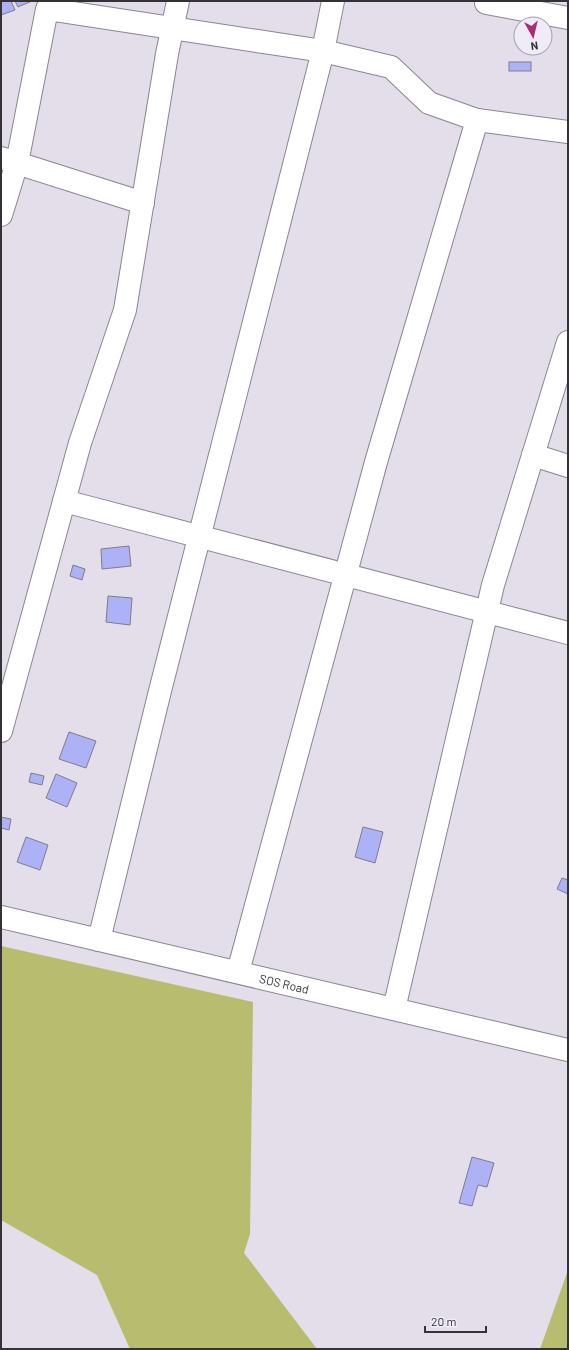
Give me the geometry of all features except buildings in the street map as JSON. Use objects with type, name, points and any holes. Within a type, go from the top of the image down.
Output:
[{"type":"street","points":[[1,730],[80,443],[125,310],[172,28],[178,1]]},
{"type":"street","points":[[99,940],[199,536],[323,51],[333,1]]},
{"type":"street","points":[[486,1],[486,3],[558,11]]},
{"type":"street","points":[[1,216],[9,160],[43,5],[172,28],[323,51],[391,67],[428,103],[477,120],[568,132]]},
{"type":"street","points":[[238,972],[376,462],[477,120]]},
{"type":"street","points":[[9,160],[143,203]]},
{"type":"street","points":[[394,1009],[493,585],[568,342]]},
{"type":"street","points":[[533,455],[568,466]]},
{"type":"street","points":[[64,501],[568,633]]},
{"type":"street","name":"SOS Road","points":[[1,917],[568,1050]]},
{"type":"green space","points":[[1,946],[253,1002],[250,1234],[244,1253],[317,1349],[130,1349],[97,1275],[1,1220]]},
{"type":"green space","points":[[568,1270],[568,1349],[540,1349]]}]
